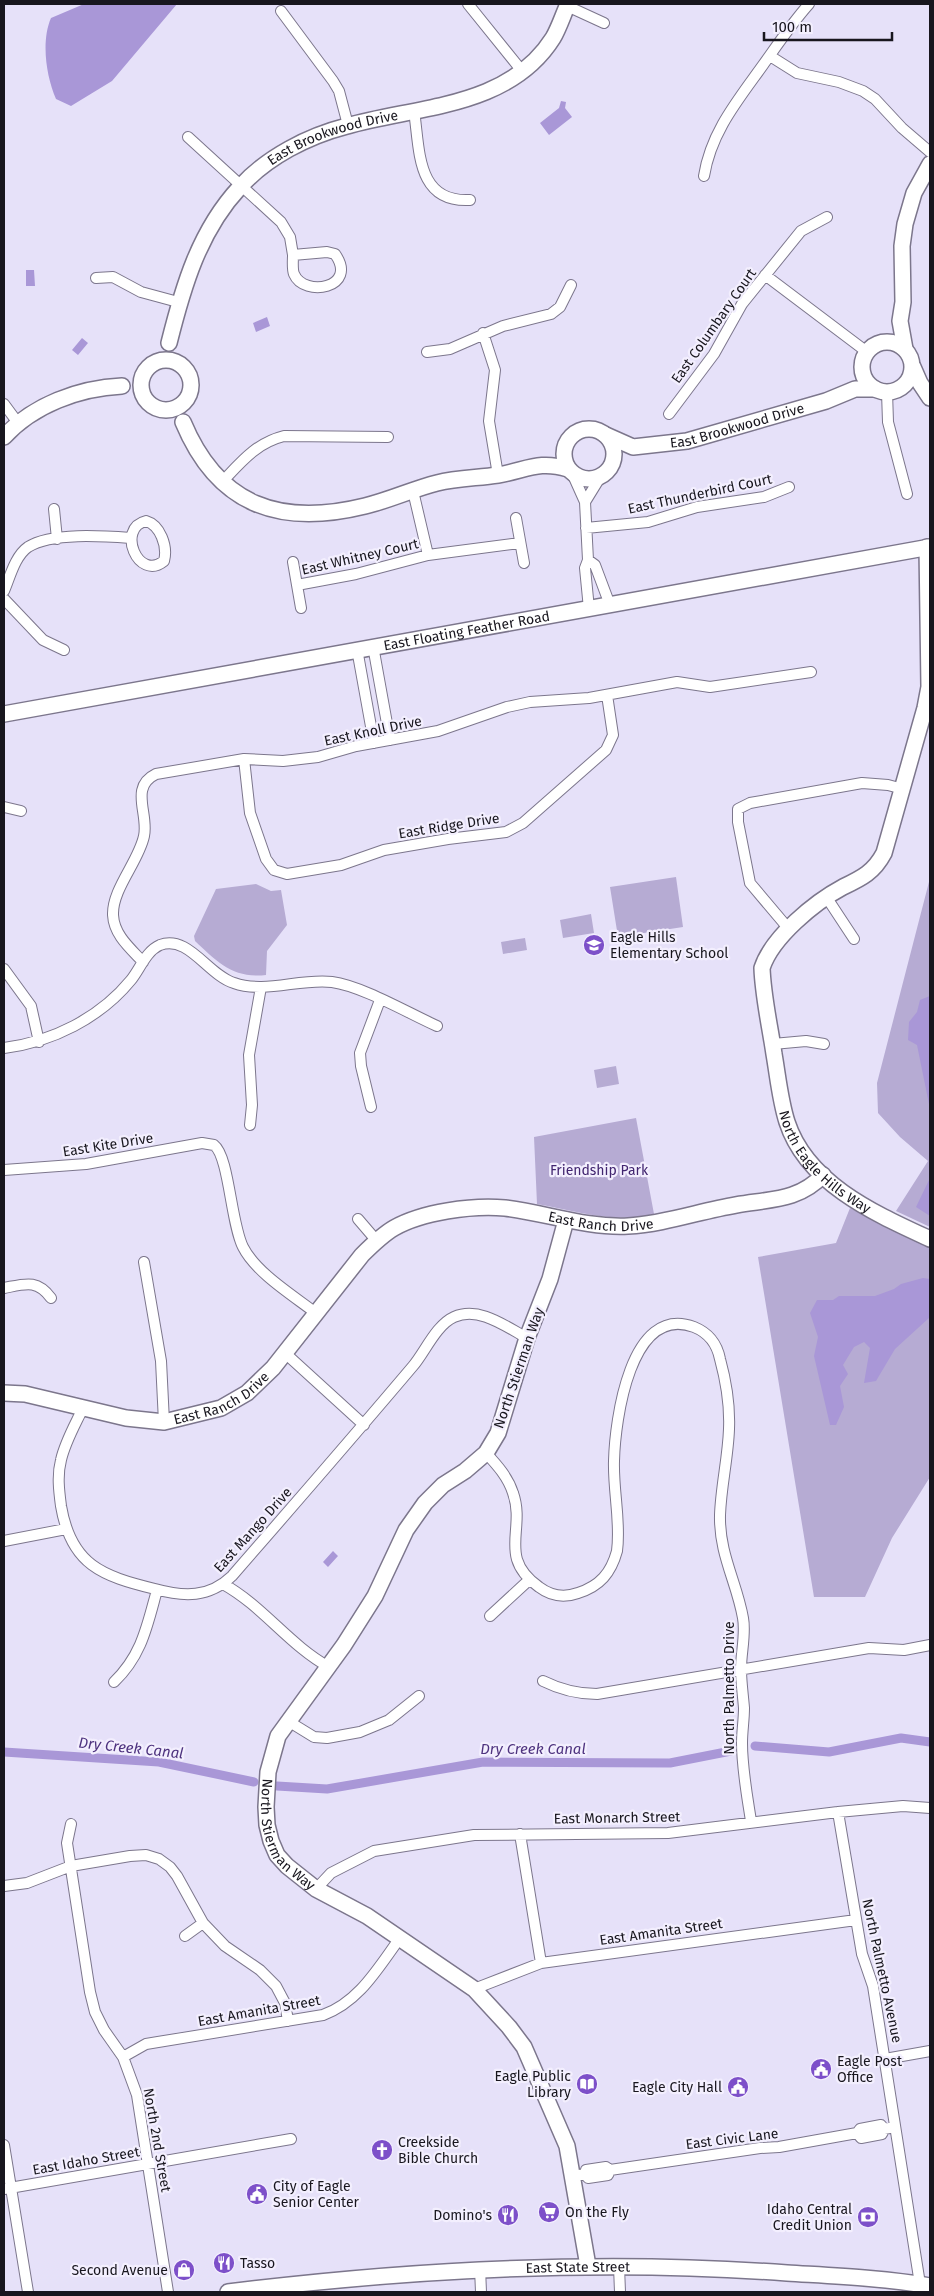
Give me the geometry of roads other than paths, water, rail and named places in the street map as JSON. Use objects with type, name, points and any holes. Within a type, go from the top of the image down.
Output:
[{"type":"street","points":[[468,4],[522,71]]},
{"type":"street","points":[[704,176],[709,151],[721,125],[809,4]]},
{"type":"street","name":"East Brookwood Drive","points":[[154,363],[163,347],[169,344],[178,302],[198,250],[240,186],[260,169],[289,150],[316,136],[348,125],[478,96],[502,85],[522,71],[553,38],[568,5],[604,23]]},
{"type":"street","points":[[281,11],[333,81],[339,92],[348,125]]},
{"type":"street","points":[[770,56],[797,73],[839,82],[863,90],[875,99],[902,128],[930,152]]},
{"type":"street","points":[[414,111],[423,171],[428,183],[435,191],[446,198],[457,201],[470,200]]},
{"type":"street","points":[[188,137],[281,222],[290,237],[294,274],[301,283],[310,288],[328,286],[337,281],[341,275],[342,268],[335,254],[327,252],[293,255]]},
{"type":"street","points":[[929,397],[905,349],[900,320],[903,302],[902,246],[905,224],[914,193],[930,164]]},
{"type":"street","name":"East Columbary Court","points":[[668,414],[714,354],[742,304],[801,231],[827,217]]},
{"type":"street","points":[[765,276],[867,352]]},
{"type":"street","points":[[96,278],[113,277],[141,292],[178,302]]},
{"type":"street","points":[[427,352],[450,349],[483,333],[551,314],[560,307],[571,285]]},
{"type":"street","points":[[900,320],[880,342],[867,352],[862,368],[868,383],[886,391],[908,382],[913,367]]},
{"type":"street","points":[[483,333],[495,370],[490,421],[498,474]]},
{"type":"street","points":[[880,342],[894,342],[905,349]]},
{"type":"street","points":[[169,344],[173,348],[178,363],[189,375],[190,392],[186,399],[183,422],[196,451],[222,482],[254,503],[280,512],[302,515],[335,514],[436,483],[498,474],[545,464],[570,471],[588,479],[606,471],[614,450],[606,435],[596,430],[585,429],[574,433],[564,447],[545,464]]},
{"type":"street","points":[[122,386],[126,381],[142,376],[154,363],[170,360],[178,363]]},
{"type":"street","name":"East Brookwood Drive","points":[[840,395],[862,368]]},
{"type":"street","points":[[142,376],[141,384],[145,399]]},
{"type":"street","points":[[4,437],[18,423],[40,409],[63,398],[102,387],[122,386],[145,399],[150,405],[165,410],[177,421],[183,422]]},
{"type":"street","name":"East Brookwood Drive","points":[[606,435],[633,446],[687,441],[826,402],[855,389],[929,397]]},
{"type":"street","points":[[886,391],[888,422],[907,494]]},
{"type":"street","points":[[165,410],[173,409],[186,399]]},
{"type":"street","points":[[4,404],[18,423]]},
{"type":"street","points":[[222,482],[251,451],[273,439],[284,436],[388,437]]},
{"type":"street","points":[[585,502],[606,471],[633,446]]},
{"type":"street","points":[[564,447],[564,459],[585,502],[588,560],[585,568],[588,609]]},
{"type":"street","name":"East Thunderbird Court","points":[[586,528],[648,522],[697,507],[764,497],[790,487]]},
{"type":"street","name":"East Whitney Court","points":[[413,491],[428,554]]},
{"type":"street","points":[[54,509],[56,539]]},
{"type":"street","points":[[516,518],[524,563]]},
{"type":"street","points":[[139,522],[154,523],[158,528],[165,548],[164,560],[157,566],[150,567],[144,565],[139,559],[131,538],[133,528],[139,522]]},
{"type":"street","points":[[4,591],[16,563],[27,548],[43,540],[106,536],[131,538]]},
{"type":"street","name":"East Whitney Court","points":[[297,585],[356,574],[428,554],[520,543]]},
{"type":"street","name":"East Floating Feather Road","points":[[4,714],[928,547]]},
{"type":"street","name":"North Eagle Hills Way","points":[[928,547],[929,687],[903,789],[879,863],[859,880],[843,887],[788,928],[767,953],[762,968],[773,1044],[788,1123],[797,1142],[823,1175],[863,1207],[930,1239]]},
{"type":"street","points":[[588,560],[594,565],[610,605]]},
{"type":"street","name":"East Whitney Court","points":[[293,562],[301,608]]},
{"type":"street","points":[[4,599],[44,640],[64,650]]},
{"type":"street","points":[[373,646],[390,740]]},
{"type":"street","points":[[357,649],[374,743]]},
{"type":"street","name":"East Knoll Drive","points":[[143,962],[120,937],[113,913],[116,900],[144,838],[145,821],[141,795],[144,782],[156,774],[244,759],[302,760],[374,743],[438,731],[508,706],[530,702],[607,695],[677,682],[710,687],[811,672]]},
{"type":"street","name":"East Ridge Drive","points":[[244,759],[250,813],[266,859],[274,870],[287,874],[341,865],[384,850],[448,839],[506,832],[524,823],[606,750],[613,735],[607,695]]},
{"type":"street","points":[[788,928],[750,883],[738,822],[738,809],[750,803],[862,783],[888,785],[903,789]]},
{"type":"street","points":[[4,807],[21,811]]},
{"type":"street","points":[[827,898],[854,939]]},
{"type":"street","points":[[4,1048],[39,1042],[56,1035],[97,1012],[121,991],[151,952],[160,945],[174,942],[191,951],[208,968],[225,979],[247,987],[333,982],[352,987],[437,1026]]},
{"type":"street","points":[[4,969],[31,1006],[39,1042]]},
{"type":"street","points":[[250,1125],[252,1105],[249,1054],[261,986]]},
{"type":"street","points":[[371,1107],[360,1066],[360,1053],[380,1000]]},
{"type":"street","points":[[773,1044],[806,1041],[824,1044]]},
{"type":"street","name":"East Kite Drive","points":[[4,1170],[86,1164],[202,1143],[216,1146],[222,1156],[232,1211],[244,1249],[255,1265],[317,1314]]},
{"type":"street","name":"East Ranch Drive","points":[[4,1393],[25,1394],[126,1418],[164,1422],[221,1408],[247,1393],[285,1353],[376,1240],[410,1220],[469,1209],[505,1208],[566,1220],[627,1226],[658,1223],[727,1206],[796,1195],[812,1187],[823,1175]]},
{"type":"street","points":[[358,1219],[376,1240]]},
{"type":"street","name":"North Stierman Way","points":[[566,1220],[550,1279],[527,1338],[498,1433],[486,1453],[465,1472],[444,1485],[425,1502],[406,1530],[375,1596],[328,1667],[288,1721],[272,1749],[266,1788],[267,1825],[277,1855],[287,1866],[316,1889],[367,1916],[474,1989],[509,2027],[524,2047],[580,2175],[588,2266]]},
{"type":"street","points":[[144,1262],[161,1361],[164,1422]]},
{"type":"street","points":[[4,1288],[36,1284],[44,1289],[51,1298]]},
{"type":"street","name":"East Mango Drive","points":[[82,1408],[60,1461],[59,1488],[66,1529],[80,1556],[104,1574],[157,1590],[189,1596],[203,1594],[224,1584],[364,1425],[423,1354],[444,1324],[452,1318],[476,1314],[527,1338]]},
{"type":"street","name":"North Palmetto Drive","points":[[528,1580],[543,1590],[557,1596],[572,1595],[591,1589],[605,1578],[614,1564],[619,1540],[614,1462],[616,1428],[625,1387],[638,1354],[646,1339],[660,1329],[674,1324],[696,1328],[712,1339],[718,1350],[727,1397],[729,1428],[720,1516],[725,1560],[743,1619],[741,1669],[744,1778],[751,1821]]},
{"type":"street","points":[[285,1353],[364,1425]]},
{"type":"street","points":[[486,1453],[500,1468],[514,1495],[516,1512],[515,1552],[518,1564],[528,1580],[490,1616]]},
{"type":"street","points":[[4,1541],[66,1529]]},
{"type":"street","points":[[224,1584],[239,1593],[311,1658],[328,1667]]},
{"type":"street","points":[[114,1682],[127,1669],[143,1641],[157,1590]]},
{"type":"street","points":[[543,1681],[560,1690],[579,1694],[597,1694],[870,1648],[904,1650],[930,1645]]},
{"type":"street","points":[[288,1721],[314,1737],[326,1738],[360,1732],[390,1720],[419,1696]]},
{"type":"street","name":"East Monarch Street","points":[[316,1889],[331,1873],[374,1851],[474,1835],[668,1833],[751,1821],[838,1812],[903,1806],[930,1808]]},
{"type":"street","name":"North Palmetto Avenue","points":[[838,1812],[862,1954],[873,1986],[895,2127],[925,2285]]},
{"type":"street","name":"North 2nd Street","points":[[71,1824],[67,1843],[95,2012],[104,2030],[123,2057],[137,2094],[168,2292]]},
{"type":"street","points":[[520,1834],[541,1963]]},
{"type":"street","points":[[4,1886],[27,1883],[71,1866],[130,1856],[146,1855],[159,1859],[170,1867],[177,1876],[203,1923],[225,1946],[260,1970],[276,1986],[285,2003],[288,2021]]},
{"type":"street","name":"East Amanita Street","points":[[474,1989],[541,1963],[856,1920]]},
{"type":"street","points":[[184,1936],[203,1923]]},
{"type":"street","name":"East Amanita Street","points":[[123,2057],[152,2043],[323,2015],[346,2005],[363,1987],[400,1938]]},
{"type":"street","points":[[885,2059],[930,2051]]},
{"type":"street","name":"East Civic Lane","points":[[580,2175],[588,2178],[608,2175],[610,2170],[760,2148],[779,2147],[857,2134],[860,2129],[881,2125],[884,2129],[895,2127]]},
{"type":"street","name":"East Idaho Street","points":[[7,2188],[292,2139]]},
{"type":"street","points":[[4,2145],[7,2188],[28,2292]]},
{"type":"street","name":"East State Street","points":[[228,2292],[361,2276],[480,2268],[588,2266],[749,2270],[925,2285]]},
{"type":"street","points":[[619,2266],[620,2292]]},
{"type":"street","points":[[480,2268],[481,2292]]},
{"type":"waterway","name":"Dry Creek Canal","points":[[755,1746],[829,1752],[901,1738],[930,1742]]},
{"type":"waterway","name":"Dry Creek Canal","points":[[277,1786],[327,1789],[483,1762],[670,1763],[731,1751]]},
{"type":"waterway","name":"Dry Creek Canal","points":[[4,1752],[159,1762],[254,1782]]},
{"type":"place","name":"Eagle Hills Elementary School","points":[[594,945]]},
{"type":"place","name":"Eagle Post Office","points":[[821,2069]]},
{"type":"place","name":"Eagle Public Library","points":[[587,2084]]},
{"type":"place","name":"Eagle City Hall","points":[[738,2087]]},
{"type":"place","name":"Creekside Bible Church","points":[[382,2150]]},
{"type":"place","name":"City of Eagle Senior Center","points":[[257,2194]]},
{"type":"place","name":"On the Fly","points":[[549,2212]]},
{"type":"place","name":"Domino's","points":[[508,2215]]},
{"type":"place","name":"Idaho Central Credit Union","points":[[868,2217]]},
{"type":"place","name":"Tasso","points":[[224,2263]]},
{"type":"place","name":"Second Avenue","points":[[184,2270]]},
{"type":"park label","name":"Friendship Park","points":[[599,1170]]}]
